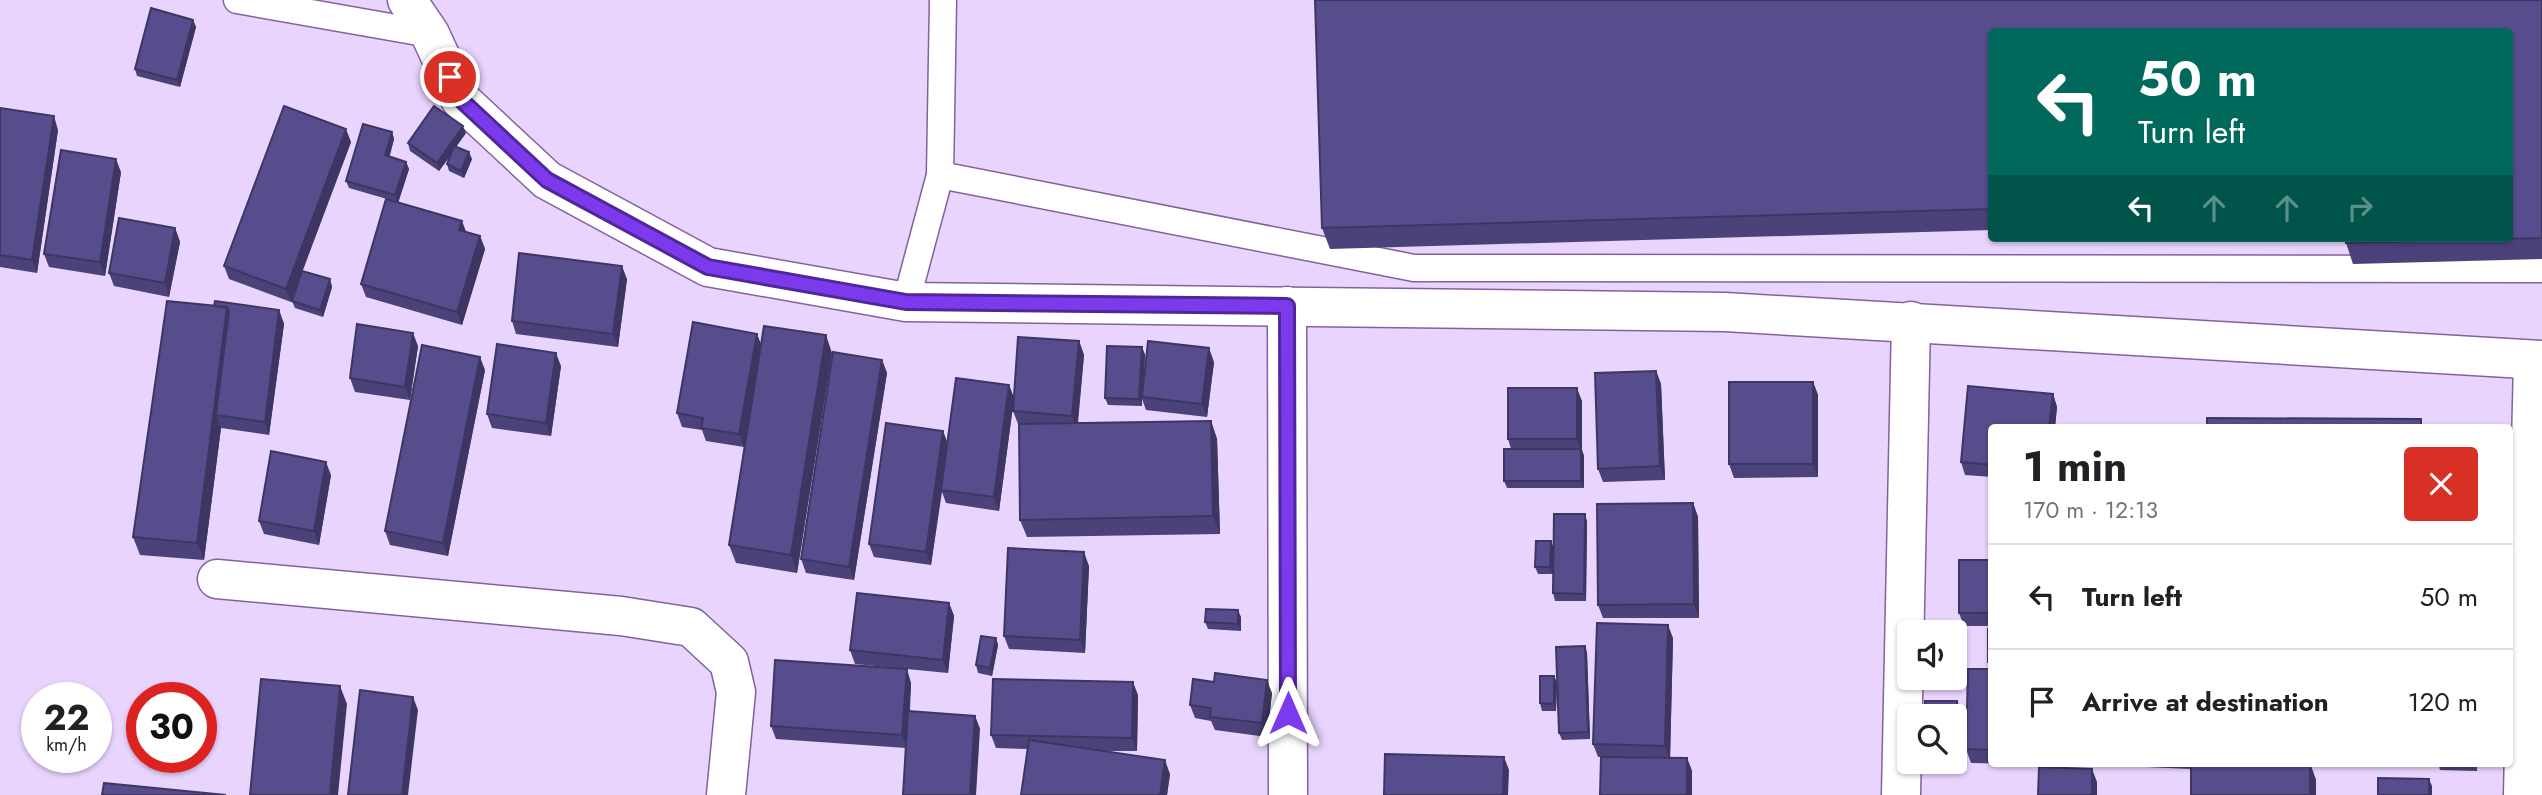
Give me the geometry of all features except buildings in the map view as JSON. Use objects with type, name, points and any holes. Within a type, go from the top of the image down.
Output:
[{"type":"street","points":[[407,0],[430,34],[460,99],[547,180],[708,267],[906,302],[1725,312],[2538,360],[2523,795]]},
{"type":"street","points":[[1287,306],[1289,795]]},
{"type":"street","points":[[1901,795],[1911,321]]},
{"type":"street","points":[[217,579],[621,616],[691,627],[729,662],[736,692],[726,795]]},
{"type":"lane","points":[[237,0],[430,34]]},
{"type":"lane","points":[[906,302],[940,174],[943,0]]},
{"type":"lane","points":[[940,174],[1414,268],[2542,269]]},
{"type":"route","points":[[450,77],[460,99],[547,180],[708,267],[906,302],[1287,306],[1288,713]]}]
